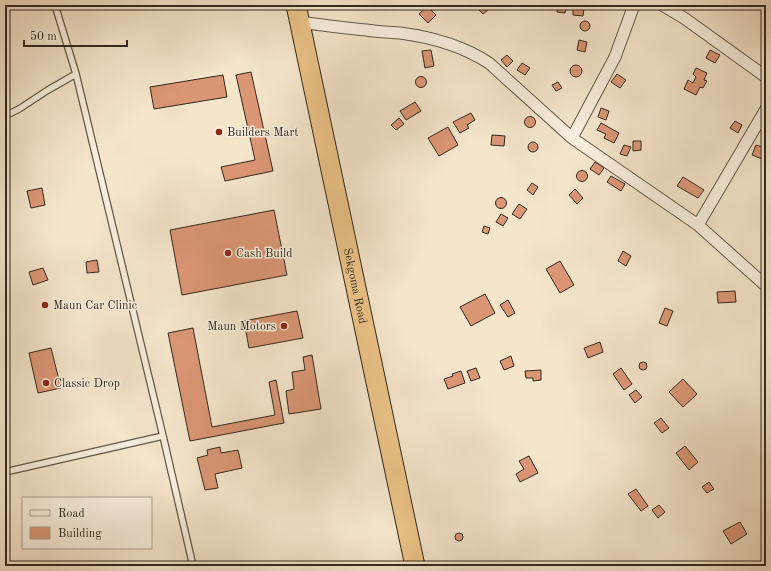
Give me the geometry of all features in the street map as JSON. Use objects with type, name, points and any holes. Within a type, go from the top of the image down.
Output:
[{"type":"highway","name":"Sekgoma Road","points":[[298,13],[399,486],[411,562]]},
{"type":"street","points":[[572,138],[614,57],[634,5]]},
{"type":"street","points":[[662,5],[684,18],[766,77]]},
{"type":"street","points":[[298,13],[368,31],[400,33],[423,37],[460,48],[477,55],[489,63],[572,138],[698,225],[766,286]]},
{"type":"street","points":[[698,225],[766,109]]},
{"type":"lane","points":[[55,5],[76,74],[193,566]]},
{"type":"lane","points":[[5,116],[76,74]]},
{"type":"lane","points":[[5,472],[163,436]]},
{"type":"building","points":[[484,5],[488,10],[483,14],[479,10]]},
{"type":"building","points":[[558,5],[566,6],[565,13],[557,12]]},
{"type":"building","points":[[427,6],[436,15],[428,23],[419,14]]},
{"type":"building","points":[[573,7],[584,8],[583,16],[573,15]]},
{"type":"building","points":[[583,21],[587,21],[589,22],[589,30],[583,31],[580,28],[580,24]]},
{"type":"building","points":[[579,40],[587,42],[585,52],[577,50]]},
{"type":"building","points":[[431,50],[434,66],[425,68],[422,51]]},
{"type":"building","points":[[710,50],[720,55],[715,63],[706,58]]},
{"type":"building","points":[[507,55],[513,61],[507,67],[501,60]]},
{"type":"building","points":[[522,63],[530,68],[525,75],[517,70]]},
{"type":"building","points":[[576,65],[580,67],[582,71],[580,75],[576,77],[572,75],[570,71],[572,67]]},
{"type":"building","points":[[696,68],[707,73],[704,80],[707,81],[703,88],[700,87],[696,95],[684,89],[688,80],[693,83],[696,77],[693,74]]},
{"type":"building","points":[[251,72],[273,171],[225,181],[221,167],[255,160],[236,75]]},
{"type":"building","points":[[617,74],[626,80],[620,88],[611,82]]},
{"type":"building","points":[[223,75],[227,97],[154,109],[150,87]]},
{"type":"building","points":[[419,77],[423,77],[425,78],[425,86],[419,87],[416,84],[416,80]]},
{"type":"building","points":[[558,82],[562,88],[556,91],[552,85]]},
{"type":"building","points":[[415,102],[421,111],[406,120],[400,111]]},
{"type":"building","points":[[601,108],[609,111],[606,120],[598,117]]},
{"type":"building","points":[[471,113],[475,120],[467,125],[469,128],[460,133],[453,122]]},
{"type":"building","points":[[528,117],[532,117],[534,118],[534,126],[528,127],[525,124],[525,120]]},
{"type":"building","points":[[399,118],[404,124],[396,130],[391,125]]},
{"type":"building","points":[[735,121],[742,125],[738,133],[730,128]]},
{"type":"building","points":[[601,123],[619,133],[614,143],[604,138],[606,134],[597,130]]},
{"type":"building","points":[[448,127],[458,145],[439,156],[428,138]]},
{"type":"building","points":[[492,135],[505,136],[504,146],[491,145]]},
{"type":"building","points":[[633,141],[641,141],[641,150],[633,151]]},
{"type":"building","points":[[531,142],[535,142],[537,143],[537,151],[531,152],[528,149],[528,145]]},
{"type":"building","points":[[624,145],[631,147],[627,156],[620,154]]},
{"type":"building","points":[[756,145],[766,148],[762,159],[752,155]]},
{"type":"building","points":[[595,162],[604,168],[599,175],[590,169]]},
{"type":"building","points":[[580,171],[584,171],[586,172],[586,180],[580,181],[577,178],[577,174]]},
{"type":"building","points":[[611,176],[625,184],[621,191],[607,182]]},
{"type":"building","points":[[683,177],[704,190],[698,198],[677,186]]},
{"type":"building","points":[[532,183],[538,187],[533,195],[527,190]]},
{"type":"building","points":[[42,188],[45,205],[31,208],[27,191]]},
{"type":"building","points":[[575,189],[583,198],[577,204],[569,195]]},
{"type":"building","points":[[499,198],[503,198],[505,199],[505,207],[499,208],[496,205],[496,201]]},
{"type":"building","points":[[519,204],[527,209],[520,219],[512,214]]},
{"type":"building","name":"Cash Build","points":[[274,210],[287,275],[182,295],[170,230]]},
{"type":"building","points":[[501,214],[508,218],[503,226],[496,222]]},
{"type":"building","points":[[484,226],[490,228],[488,234],[482,232]]},
{"type":"building","points":[[623,251],[631,256],[626,266],[618,261]]},
{"type":"building","points":[[97,260],[99,272],[87,273],[86,262]]},
{"type":"building","points":[[560,261],[574,285],[560,293],[546,269]]},
{"type":"building","points":[[43,268],[48,280],[33,285],[29,272]]},
{"type":"building","points":[[735,291],[736,302],[718,303],[717,292]]},
{"type":"building","points":[[485,294],[495,313],[471,326],[460,307]]},
{"type":"building","points":[[508,300],[515,313],[508,317],[500,305]]},
{"type":"building","points":[[665,308],[673,311],[667,326],[659,323]]},
{"type":"building","points":[[297,311],[303,338],[249,348],[244,321]]},
{"type":"building","points":[[193,328],[212,427],[275,415],[269,382],[276,380],[284,423],[190,441],[168,333]]},
{"type":"building","points":[[600,342],[603,352],[588,358],[584,348]]},
{"type":"building","points":[[51,348],[61,388],[38,393],[29,353]]},
{"type":"building","points":[[312,355],[321,409],[289,414],[286,391],[294,389],[292,372],[305,370],[303,357]]},
{"type":"building","points":[[511,356],[514,366],[504,370],[500,361]]},
{"type":"building","points":[[641,362],[645,362],[647,366],[645,370],[641,370],[639,368],[639,364]]},
{"type":"building","points":[[476,368],[480,378],[471,381],[467,371]]},
{"type":"building","points":[[621,368],[632,384],[624,390],[613,374]]},
{"type":"building","points":[[541,370],[541,380],[533,381],[533,378],[526,378],[525,371]]},
{"type":"building","points":[[461,371],[465,383],[448,389],[444,379]]},
{"type":"building","points":[[683,379],[697,394],[683,407],[669,392]]},
{"type":"building","points":[[636,390],[642,397],[635,403],[629,395]]},
{"type":"building","points":[[661,418],[669,428],[662,433],[654,423]]},
{"type":"building","points":[[685,446],[698,462],[689,470],[676,453]]},
{"type":"building","points":[[220,447],[221,453],[238,450],[242,468],[215,474],[218,488],[205,490],[197,458],[208,455],[207,450]]},
{"type":"building","points":[[529,456],[538,473],[520,482],[516,474],[524,469],[519,461]]},
{"type":"building","points":[[709,482],[714,489],[707,493],[702,487]]},
{"type":"building","points":[[636,489],[648,506],[641,511],[628,494]]},
{"type":"building","points":[[659,505],[665,512],[658,518],[652,510]]},
{"type":"building","points":[[740,522],[747,534],[731,544],[723,531]]},
{"type":"building","points":[[459,533],[462,534],[462,540],[459,541],[456,540],[455,537],[456,534]]},
{"type":"place","name":"Builders Mart","points":[[219,132]]},
{"type":"place","name":"Cash Build","points":[[228,253]]},
{"type":"place","name":"Maun Car Clinic","points":[[45,305]]},
{"type":"place","name":"Maun Motors","points":[[284,326]]},
{"type":"place","name":"Classic Drop","points":[[46,383]]}]
